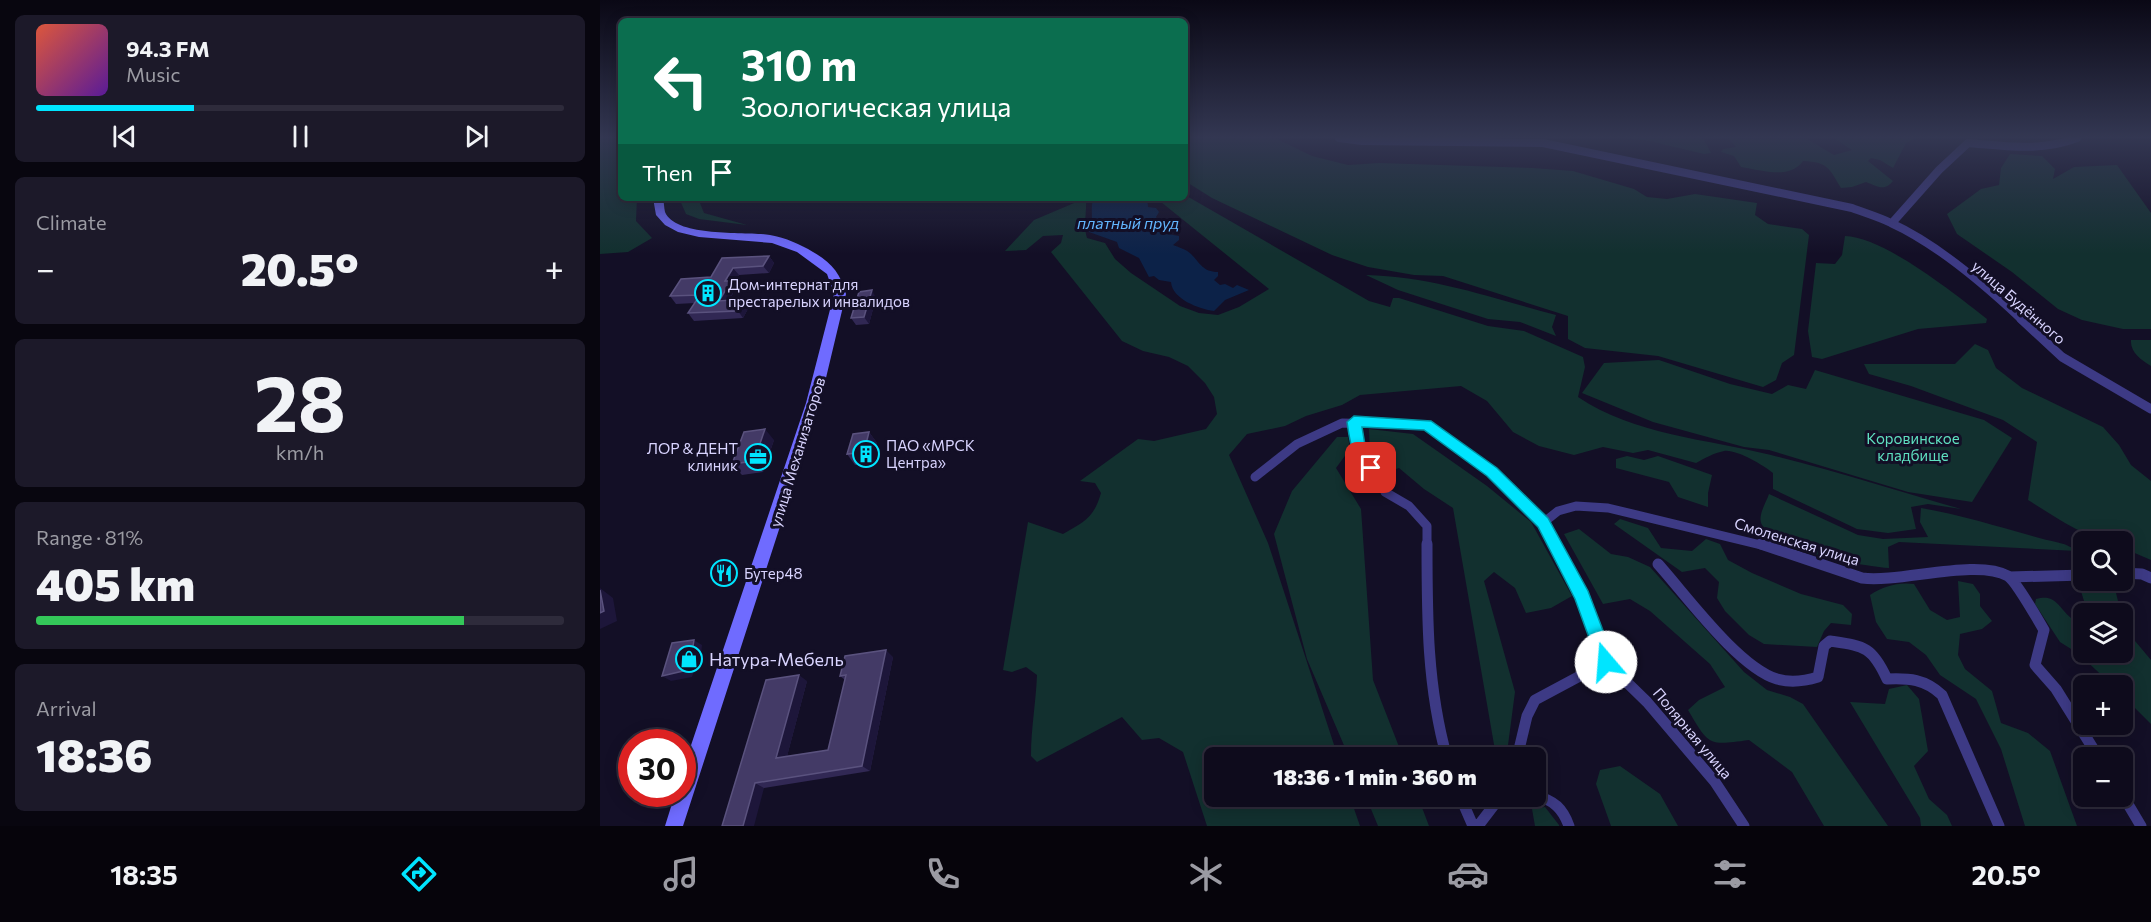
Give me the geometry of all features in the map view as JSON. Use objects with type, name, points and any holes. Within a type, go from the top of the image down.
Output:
[{"type":"main road","name":"улица Механизаторов","points":[[658,201],[658,211],[665,222],[679,229],[765,238],[796,246],[828,266],[837,278],[840,294],[813,403],[674,826]]},
{"type":"street","name":"улица Будённого","points":[[1708,177],[1825,201],[1892,223],[1949,259],[1978,281],[2062,357],[2151,409]]},
{"type":"street","points":[[1892,223],[1933,177]]},
{"type":"street","points":[[1354,422],[1360,453],[1382,483],[1385,492],[1409,506],[1427,526],[1427,640],[1436,725],[1443,747]]},
{"type":"street","name":"Полярная улица","points":[[1255,477],[1297,444],[1342,423],[1354,422],[1426,425],[1492,472],[1543,523],[1583,597],[1606,662],[1647,702],[1708,773],[1743,825]]},
{"type":"street","name":"Смоленская улица","points":[[1543,523],[1558,511],[1576,506],[1608,508],[1757,543],[1862,578],[1878,580],[1932,572],[1991,572],[2010,577],[2073,575]]},
{"type":"street","points":[[1658,564],[1728,642],[1765,674],[1783,681],[1806,681],[1818,676],[1824,646],[1830,640],[1870,648],[1875,653],[1887,679],[1915,677],[1935,687],[1942,694],[1999,826]]},
{"type":"street","points":[[2010,577],[2044,630],[2045,637],[2035,658],[2035,665],[2056,689],[2092,747]]},
{"type":"street","points":[[1520,747],[1527,716],[1535,700],[1606,662]]},
{"type":"street","points":[[1546,798],[1559,805],[1569,826]]},
{"type":"street","points":[[1465,807],[1473,826]]},
{"type":"street","points":[[1478,826],[1493,807]]},
{"type":"street","points":[[2130,807],[2141,826]]},
{"type":"green space","points":[[600,177],[618,177],[618,201],[637,201],[636,221],[652,238],[628,252],[600,254]]},
{"type":"green space","points":[[1188,177],[1592,177],[1634,189],[1647,197],[1667,199],[1695,194],[1757,203],[1755,215],[1768,224],[1802,229],[1809,235],[1794,355],[1782,363],[1776,380],[1763,387],[1658,356],[1585,348],[1568,339],[1568,316],[1443,276],[1414,275],[1368,267],[1332,255],[1212,198],[1188,183]]},
{"type":"green space","points":[[1834,177],[1887,177],[1893,181],[1883,187],[1866,182],[1841,188]]},
{"type":"green space","points":[[2000,177],[2053,177],[2053,179],[2057,177],[2125,177],[2151,213],[2151,329],[2123,329],[2082,320],[2058,309],[2012,272],[1957,234],[1947,214],[1981,189],[1999,185]]},
{"type":"green space","points":[[1188,197],[1369,301],[1390,307],[1393,298],[1399,298],[1488,326],[1524,331],[1583,357],[1585,367],[1578,397],[1623,420],[1672,434],[1795,461],[1961,509],[1928,504],[1911,507],[1916,529],[1888,533],[1857,529],[1773,489],[1773,473],[1735,452],[1720,452],[1696,463],[1648,450],[1633,453],[1603,447],[1574,455],[1539,446],[1513,432],[1487,401],[1461,386],[1360,395],[1342,405],[1306,416],[1285,426],[1247,434],[1229,455],[1268,543],[1335,747],[1204,747],[1204,807],[1353,807],[1360,826],[1207,826],[1183,752],[1159,738],[1142,740],[1122,717],[1037,762],[1031,756],[1037,675],[1026,667],[1012,672],[1003,670],[1028,522],[1063,534],[1082,522],[1095,508],[1101,493],[1095,483],[1080,481],[1138,439],[1154,441],[1206,429],[1217,414],[1214,397],[1205,383],[1188,366],[1169,357],[1143,351],[1122,341],[1051,252],[1061,243],[1063,235],[1043,236],[1026,250],[1005,251],[1034,220],[1079,201],[1086,201],[1087,238],[1105,243],[1115,259],[1131,273],[1180,306],[1199,313],[1218,315],[1239,307],[1269,289],[1160,201],[1188,201]]},
{"type":"green space","points":[[680,201],[699,201],[704,213],[747,225],[699,219],[686,214]]},
{"type":"green space","points":[[1845,236],[1861,239],[1899,256],[1987,319],[1986,323],[1918,329],[1822,359],[1812,357],[1808,331],[1816,263],[1835,264],[1842,255]]},
{"type":"green space","points":[[1366,275],[1439,284],[1556,315],[1552,327],[1556,336],[1520,322],[1488,319],[1398,290]]},
{"type":"green space","points":[[2131,340],[2151,340],[2151,366],[2134,352]]},
{"type":"green space","points":[[1975,344],[1988,350],[1996,368],[2022,388],[2103,427],[2119,445],[2131,465],[2151,481],[2151,560],[2133,552],[2133,531],[2081,531],[2028,500],[2037,442],[2003,420],[1911,386],[1869,374],[1864,364],[1955,364]]},
{"type":"green space","name":"Коровинское кладбище","points":[[1659,360],[1730,384],[1772,394],[1788,385],[1806,389],[1815,370],[1984,420],[2012,438],[1972,502],[1908,492],[1769,450],[1744,447],[1653,422],[1582,393],[1604,363]]},
{"type":"green space","points":[[1369,429],[1413,434],[1487,486],[1531,522],[1572,596],[1551,608],[1526,613],[1515,588],[1494,572],[1484,581],[1515,692],[1508,745],[1506,747],[1494,747],[1453,508],[1424,489],[1399,468],[1387,472],[1370,452]]},
{"type":"green space","points":[[1337,437],[1348,437],[1350,449],[1336,468],[1361,509],[1373,680],[1399,747],[1345,747],[1307,659],[1274,534],[1292,491]]},
{"type":"green space","points":[[1627,456],[1644,460],[1658,456],[1712,475],[1708,507],[1678,497],[1669,482],[1616,468],[1616,459]]},
{"type":"green space","points":[[1769,494],[1858,535],[1883,539],[1928,537],[1920,522],[1921,508],[2061,543],[2073,551],[1899,542],[1888,547],[1889,568],[1859,564],[1800,550],[1770,534],[1762,525],[1762,510]]},
{"type":"green space","points":[[1620,519],[1648,528],[1661,548],[1692,551],[1706,539],[1720,544],[1728,560],[1752,573],[1801,594],[1843,605],[1852,614],[1851,625],[1831,623],[1824,631],[1817,647],[1764,644],[1749,635],[1725,611],[1717,598],[1719,582],[1705,568],[1682,572],[1614,524]]},
{"type":"green space","points":[[1579,529],[1611,554],[1628,557],[1650,567],[1744,672],[1767,690],[1790,697],[1803,704],[1888,826],[1824,826],[1792,772],[1749,740],[1725,743],[1705,736],[1688,710],[1699,700],[1725,687],[1710,664],[1650,611],[1630,599],[1603,604],[1564,534]]},
{"type":"green space","points":[[1958,581],[1973,584],[1980,594],[1980,606],[1992,621],[1982,629],[1960,634],[1958,655],[1965,669],[1992,691],[2001,723],[2028,733],[2050,751],[2077,826],[2025,826],[2001,749],[1976,699],[1940,675],[1926,655],[1909,642],[1887,639],[1876,622],[1870,595],[1897,584],[1914,584],[1930,610],[1947,620],[1960,617]]},
{"type":"green space","points":[[2081,591],[2116,591],[2118,603],[2085,603]]},
{"type":"green space","points":[[2048,598],[2056,602],[2073,617],[2073,650],[2060,642],[2035,604],[2036,599]]},
{"type":"green space","points":[[2133,639],[2151,660],[2151,724],[2133,706],[2133,675],[2101,675],[2089,663],[2133,663]]},
{"type":"green space","points":[[1907,685],[1919,699],[1928,751],[1914,766],[1929,799],[1947,815],[1952,826],[1921,826],[1920,818],[1850,702],[1885,704],[1889,689]]},
{"type":"green space","points":[[1620,766],[1660,794],[1678,826],[1611,826],[1596,784],[1600,770]]},
{"type":"green space","points":[[1370,807],[1422,807],[1429,826],[1378,826]]},
{"type":"green space","points":[[1545,807],[1559,826],[1535,826],[1532,809]]},
{"type":"water","name":"платный пруд","points":[[1093,201],[1147,201],[1148,207],[1156,208],[1159,212],[1156,217],[1168,234],[1179,236],[1179,240],[1173,245],[1189,252],[1205,269],[1218,272],[1214,280],[1220,285],[1225,284],[1233,288],[1237,285],[1249,290],[1225,300],[1214,311],[1187,302],[1176,293],[1171,282],[1159,280],[1154,276],[1149,277],[1139,258],[1119,248],[1117,242],[1089,232],[1092,223]]},
{"type":"building","points":[[769,256],[763,266],[733,268],[725,281],[731,281],[719,301],[744,299],[738,311],[688,313],[700,295],[670,296],[681,279],[711,277],[722,258]]},
{"type":"building","points":[[872,290],[864,317],[851,318],[859,292]]},
{"type":"building","points":[[765,429],[754,461],[732,464],[744,432]]},
{"type":"building","points":[[869,432],[864,452],[847,454],[853,434]]},
{"type":"building","points":[[600,590],[604,611],[600,613]]},
{"type":"building","points":[[694,640],[691,658],[687,658],[683,671],[662,676],[672,643]]},
{"type":"building","points":[[886,650],[862,766],[755,783],[743,826],[722,826],[766,680],[799,675],[776,758],[828,750],[846,675],[840,676],[845,656]]},
{"type":"place","name":"Дом-интернат для престарелых и инвалидов","points":[[708,293]]},
{"type":"place","name":"ПАО «МРСК Центра»","points":[[866,454]]},
{"type":"place","name":"ЛОР & ДЕНТ клиник","points":[[758,457]]},
{"type":"place","name":"Бутер48","points":[[724,573]]},
{"type":"place","name":"Натура-Мебель","points":[[689,659]]},
{"type":"route","points":[[1371,468],[1360,453],[1354,422],[1426,425],[1492,472],[1543,523],[1583,597],[1606,662]]}]
